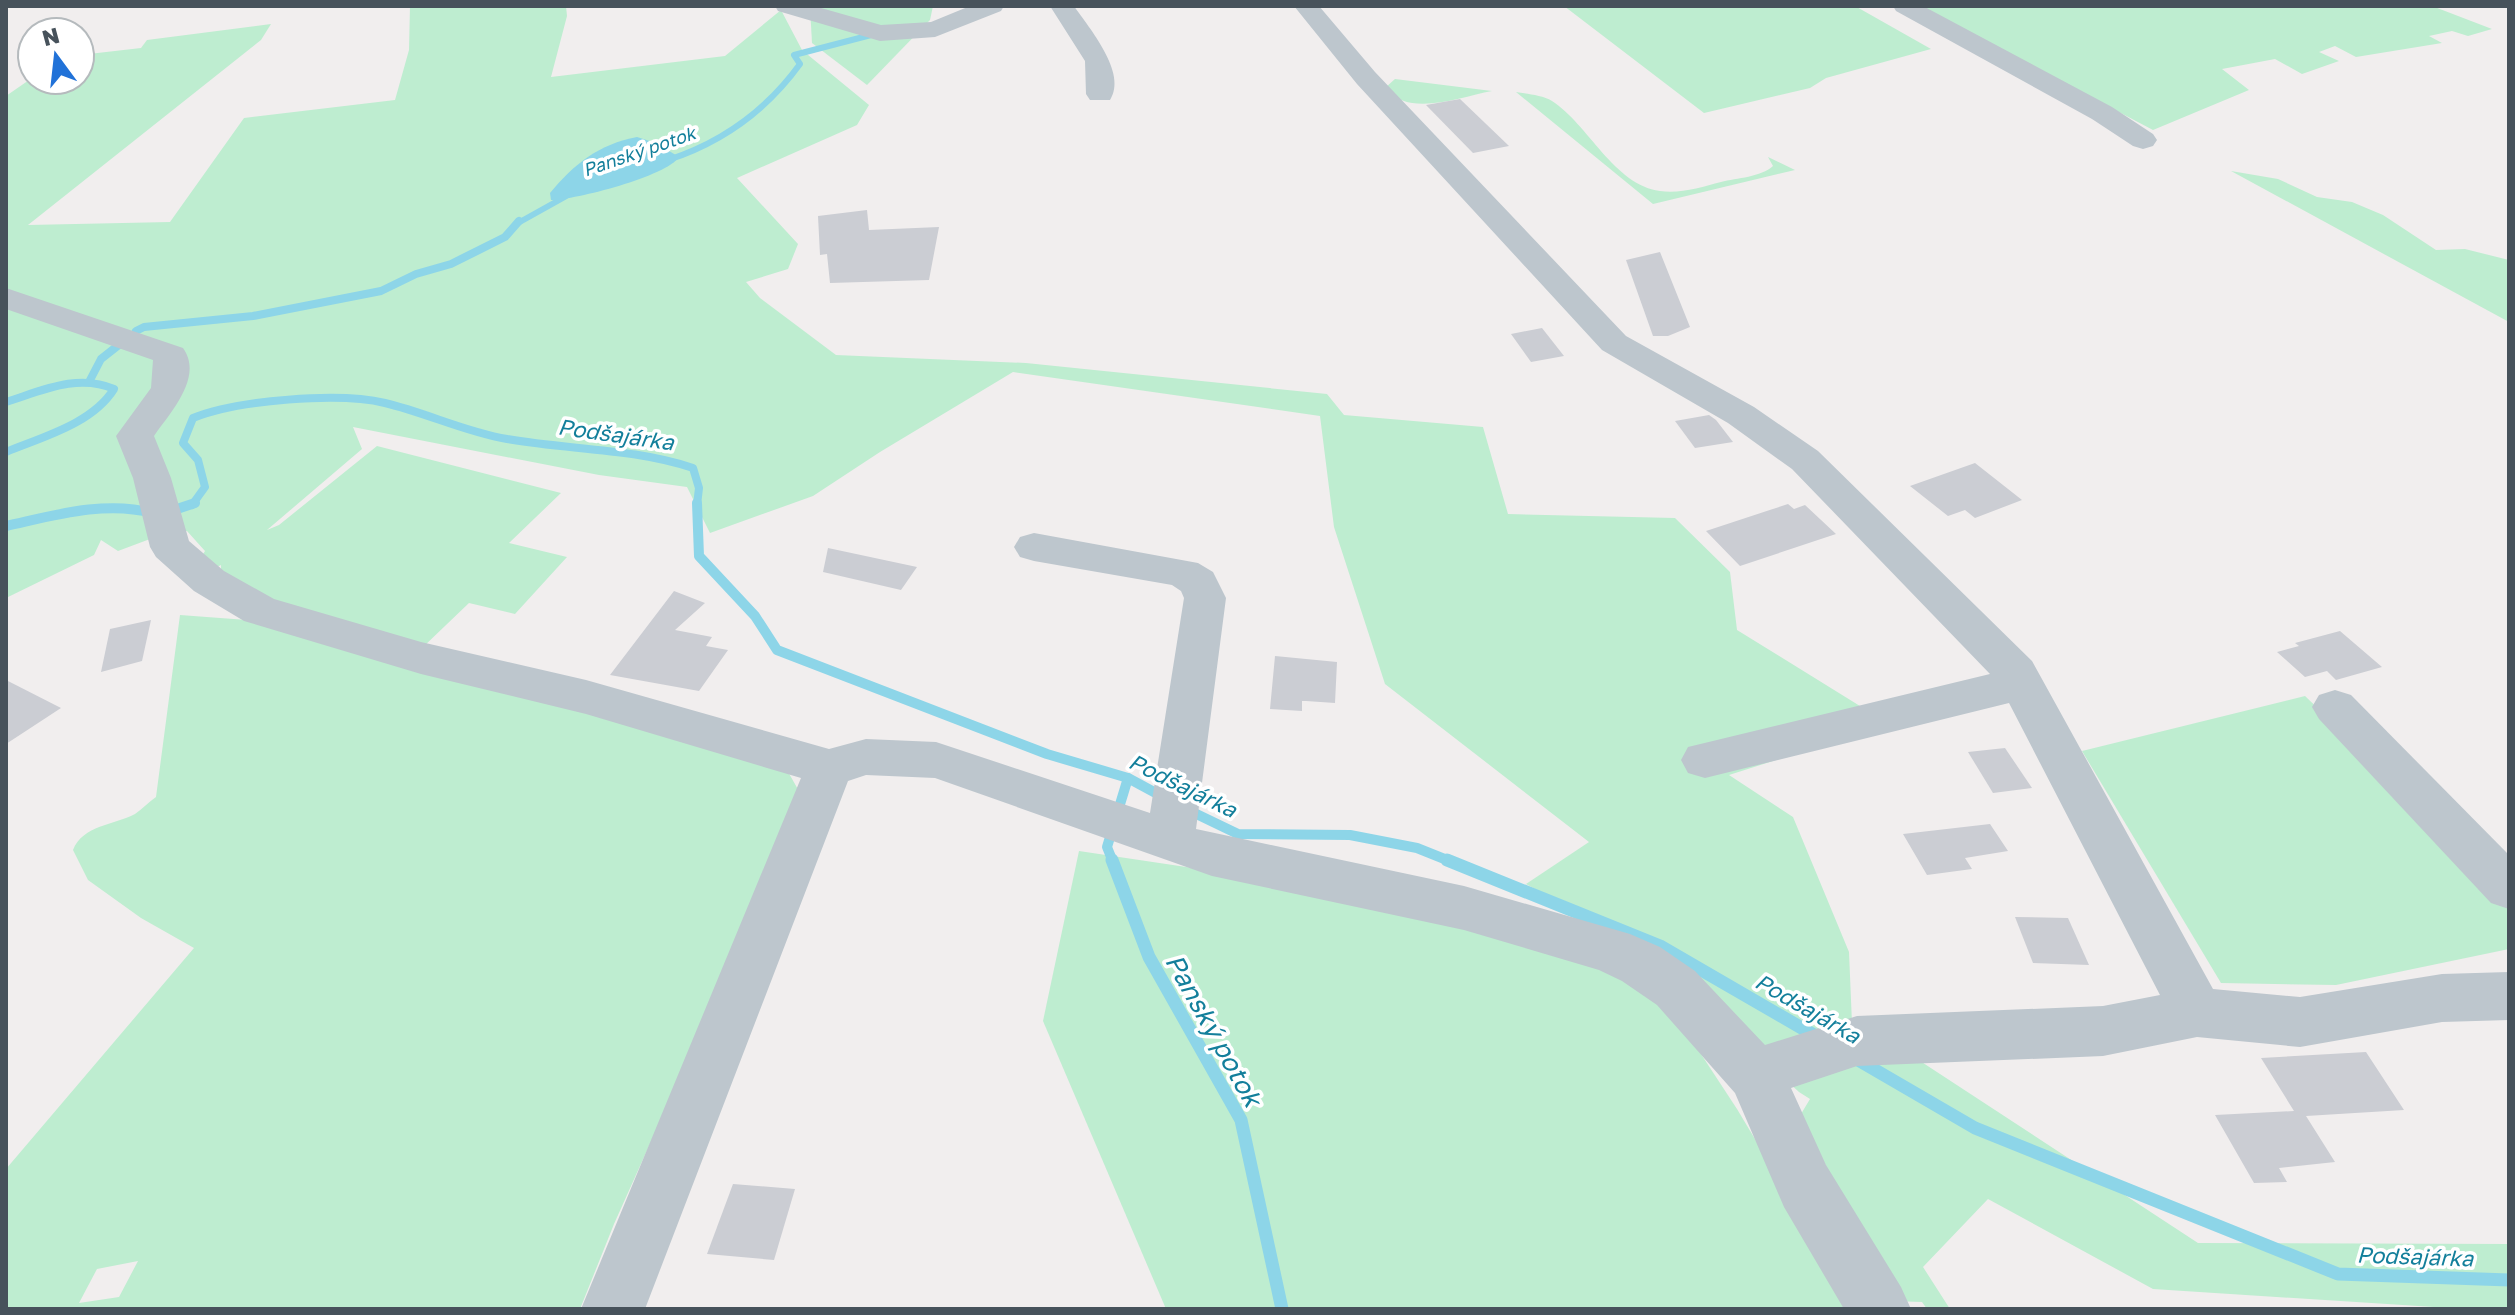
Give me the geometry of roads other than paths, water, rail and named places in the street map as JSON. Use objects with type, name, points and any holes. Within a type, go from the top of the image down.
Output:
[{"type":"street","points":[[787,6],[880,33],[935,29],[992,6]]},
{"type":"street","points":[[1062,6],[1098,61],[1100,94]]},
{"type":"street","points":[[1306,6],[1366,78],[1614,343],[1741,415],[1805,460],[2005,662],[2021,683],[2197,1012]]},
{"type":"street","points":[[1905,6],[2102,113],[2143,140]]},
{"type":"street","points":[[6,298],[171,355],[169,388],[135,436],[170,547],[190,567],[259,610],[421,658],[586,697],[829,768],[866,757],[936,760],[1212,855],[1464,908],[1611,950],[1641,964],[1676,988],[1756,1075],[1805,1186],[1879,1309]]},
{"type":"street","points":[[1034,547],[1183,573],[1198,582],[1205,598],[1133,828]]},
{"type":"street","points":[[1705,760],[2021,683]]},
{"type":"street","points":[[2335,707],[2509,888]]},
{"type":"street","points":[[613,1309],[829,768]]},
{"type":"street","points":[[1756,1075],[1838,1046],[2103,1031],[2197,1012],[2300,1022],[2442,998],[2509,996]]},
{"type":"water","points":[[637,137],[656,143],[679,157],[640,179],[551,200],[550,193],[588,157],[623,140]]},
{"type":"waterway","name":"Panský potok","points":[[668,160],[707,144],[758,110],[800,64],[794,55],[871,35],[864,33]]},
{"type":"waterway","name":"Panský potok","points":[[518,223],[570,194]]},
{"type":"waterway","name":"Panský potok","points":[[136,331],[144,327],[253,316],[381,291],[416,274],[451,264],[505,237],[519,221]]},
{"type":"waterway","name":"Panský potok","points":[[89,382],[101,359],[120,344]]},
{"type":"waterway","name":"Podšajárka","points":[[6,402],[73,383],[114,389],[93,412],[80,420],[6,452]]},
{"type":"waterway","name":"Podšajárka","points":[[193,504],[205,487],[198,460],[183,443],[193,418],[261,402],[342,398],[385,403],[491,436],[670,461],[693,468],[699,488],[697,505]]},
{"type":"waterway","name":"Podšajárka","points":[[168,512],[193,504]]},
{"type":"waterway","name":"Podšajárka","points":[[697,505],[699,556],[755,616],[777,650],[1047,754],[1128,778]]},
{"type":"waterway","name":"Podšajárka","points":[[6,526],[97,509],[134,509],[152,513]]},
{"type":"waterway","name":"Panský potok","points":[[1113,862],[1107,847],[1128,778]]},
{"type":"waterway","name":"Podšajárka","points":[[1128,778],[1165,798]]},
{"type":"waterway","name":"Podšajárka","points":[[1186,809],[1238,834],[1350,835],[1417,848],[1447,860]]},
{"type":"waterway","name":"Panský potok","points":[[1112,860],[1149,957],[1241,1120],[1282,1309]]},
{"type":"waterway","name":"Podšajárka","points":[[1447,860],[1452,862]]},
{"type":"waterway","name":"Podšajárka","points":[[1447,860],[1660,946],[1819,1038]]},
{"type":"waterway","name":"Podšajárka","points":[[1858,1060],[1975,1128],[2338,1274],[2509,1280]]}]
